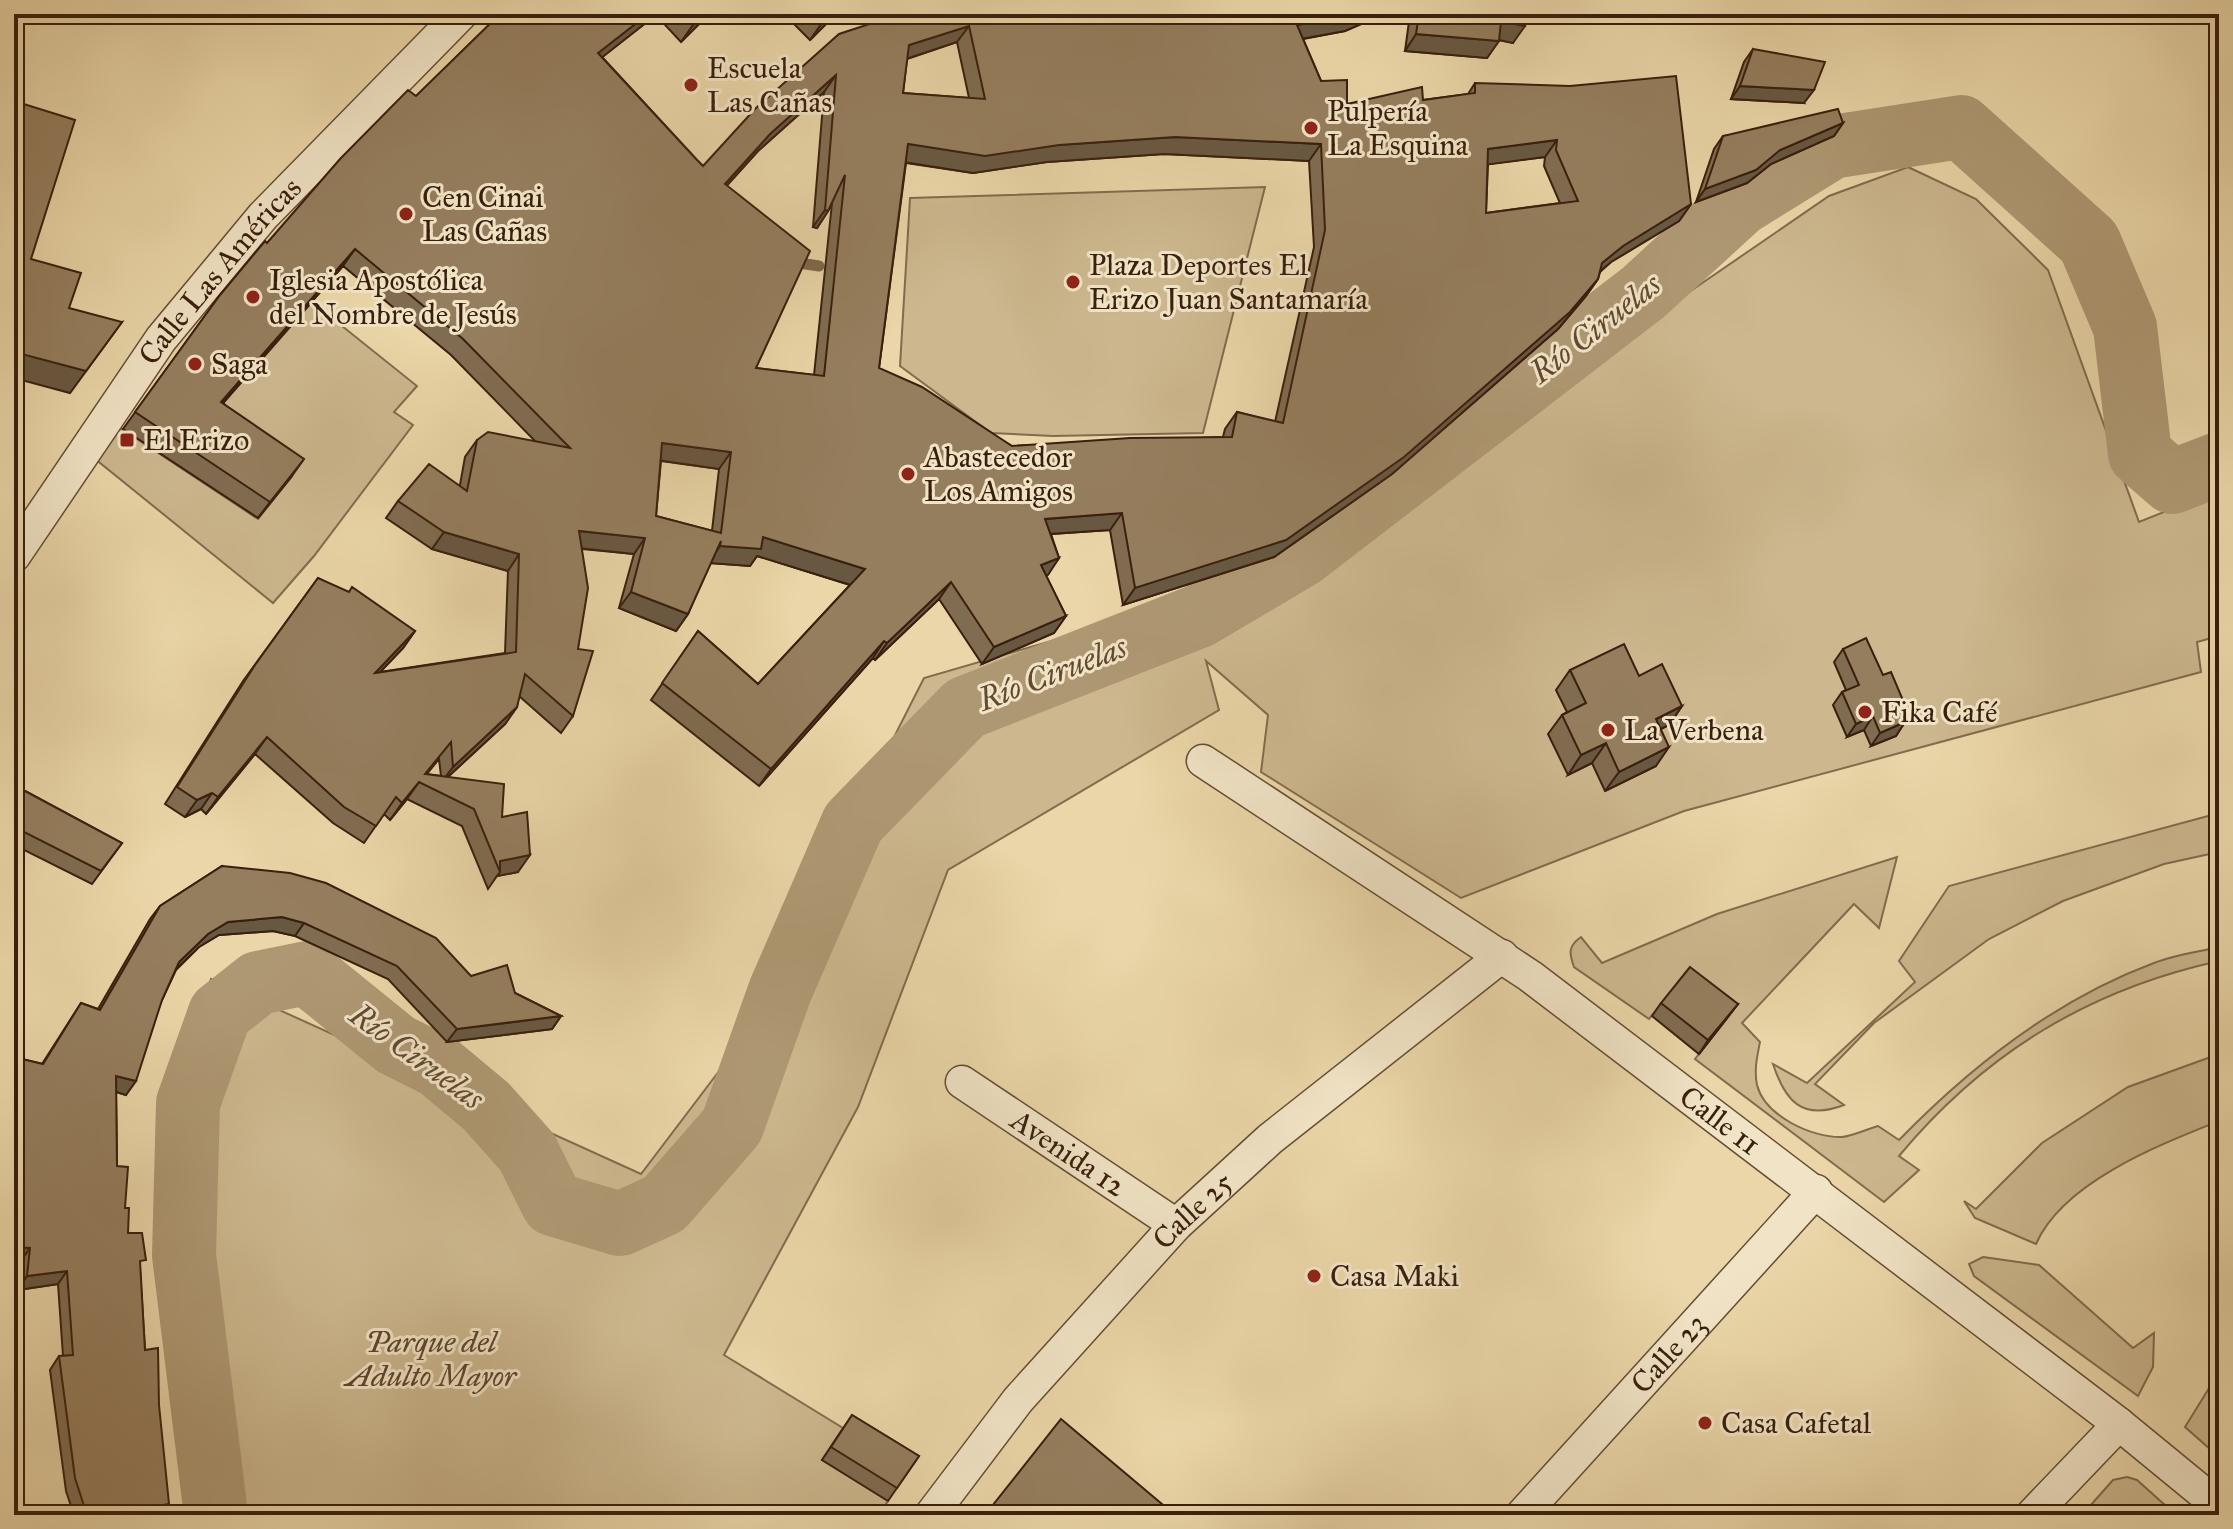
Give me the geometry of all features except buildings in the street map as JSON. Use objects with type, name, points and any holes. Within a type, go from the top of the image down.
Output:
[{"type":"street","name":"Calle Las Américas","points":[[14,556],[97,428],[161,339],[263,216],[461,14]]},
{"type":"street","name":"Calle 11","points":[[1203,761],[1502,956],[1816,1191],[2119,1424],[2219,1506]]},
{"type":"street","name":"Calle 25","points":[[931,1515],[1018,1400],[1176,1225],[1270,1139],[1502,956]]},
{"type":"street","name":"Avenida 12","points":[[962,1082],[1176,1225]]},
{"type":"street","name":"Calle 23","points":[[1522,1515],[1816,1191]]},
{"type":"street","points":[[2032,1515],[2119,1424]]},
{"type":"green space","name":"Parque del Adulto Mayor","points":[[1908,167],[1976,199],[2048,270],[2139,522],[2219,490],[2219,636],[2197,642],[2201,672],[1684,811],[1461,898],[1261,772],[1268,715],[1206,661],[1219,710],[948,870],[858,1107],[724,1355],[843,1428],[822,1460],[888,1501],[878,1515],[481,1515],[474,1511],[458,1515],[196,1515],[163,1155],[211,979],[641,1174],[735,1050],[924,678],[1189,601],[1201,643],[1479,448],[1660,312],[1829,196]]},
{"type":"green space","name":"Plaza Deportes El Erizo Juan Santamaría","points":[[1265,187],[1203,433],[1053,436],[991,433],[900,366],[910,198]]},
{"type":"green space","points":[[312,302],[417,386],[394,412],[413,425],[314,556],[273,603],[94,458],[119,427],[258,519],[292,476],[209,419]]},
{"type":"green space","points":[[2219,813],[2219,852],[2164,864],[2063,901],[1989,939],[1874,1023],[1815,1084],[1844,1105],[1817,1111],[1806,1109],[1783,1088],[1773,1064],[1807,1083],[1915,982],[1899,961],[1949,886]]},
{"type":"green space","points":[[1897,857],[1879,928],[1854,904],[1742,1023],[1760,1042],[1756,1074],[1762,1096],[1769,1106],[1791,1123],[1817,1134],[1842,1137],[1878,1126],[1899,1140],[1985,1061],[2083,996],[2118,978],[2178,956],[2219,947],[2219,961],[2171,973],[2083,1008],[2004,1057],[1932,1119],[1899,1156],[1919,1170],[1884,1202],[1695,1059],[1728,1017],[1681,980],[1649,1019],[1574,967],[1571,954],[1572,947],[1581,937],[1602,963],[1717,914]]},
{"type":"green space","points":[[2219,1054],[2219,1121],[2142,1154],[2090,1184],[2049,1222],[2036,1244],[1975,1218],[1964,1201],[1976,1209],[2042,1143],[2128,1087]]},
{"type":"green space","points":[[1983,1257],[2039,1265],[2133,1348],[2154,1333],[2153,1367],[2138,1396],[1974,1276],[1969,1264]]},
{"type":"green space","points":[[2219,1372],[2219,1457],[2185,1427]]},
{"type":"green space","points":[[2127,1477],[2137,1480],[2176,1515],[2082,1515],[2113,1480]]},
{"type":"waterway","name":"Río Ciruelas","points":[[216,1515],[184,1255],[188,1103],[220,1013],[258,983],[307,973],[396,1045],[438,1066],[486,1106],[527,1152],[553,1204],[620,1224],[664,1204],[732,1126],[780,991],[853,823],[965,708],[1199,616],[1302,555],[1644,292],[1740,204],[1832,147],[1961,127],[2089,242],[2125,327],[2140,454],[2172,482],[2219,464]]},
{"type":"waterway","points":[[791,257],[799,263],[819,266]]},
{"type":"place","name":"Escuela Las Cañas","points":[[691,85]]},
{"type":"place","name":"Pulpería La Esquina","points":[[1311,128]]},
{"type":"place","name":"Cen Cinai Las Cañas","points":[[406,214]]},
{"type":"place","name":"Plaza Deportes El Erizo Juan Santamaría","points":[[1073,282]]},
{"type":"place","name":"Iglesia Apostólica del Nombre de Jesús","points":[[253,297]]},
{"type":"place","name":"Saga","points":[[195,364]]},
{"type":"place","name":"El Erizo","points":[[127,440]]},
{"type":"place","name":"Abastecedor Los Amigos","points":[[908,474]]},
{"type":"place","name":"Fika Café","points":[[1865,712]]},
{"type":"place","name":"La Verbena","points":[[1608,730]]},
{"type":"place","name":"Casa Maki","points":[[1314,1276]]},
{"type":"place","name":"Casa Cafetal","points":[[1705,1423]]}]
